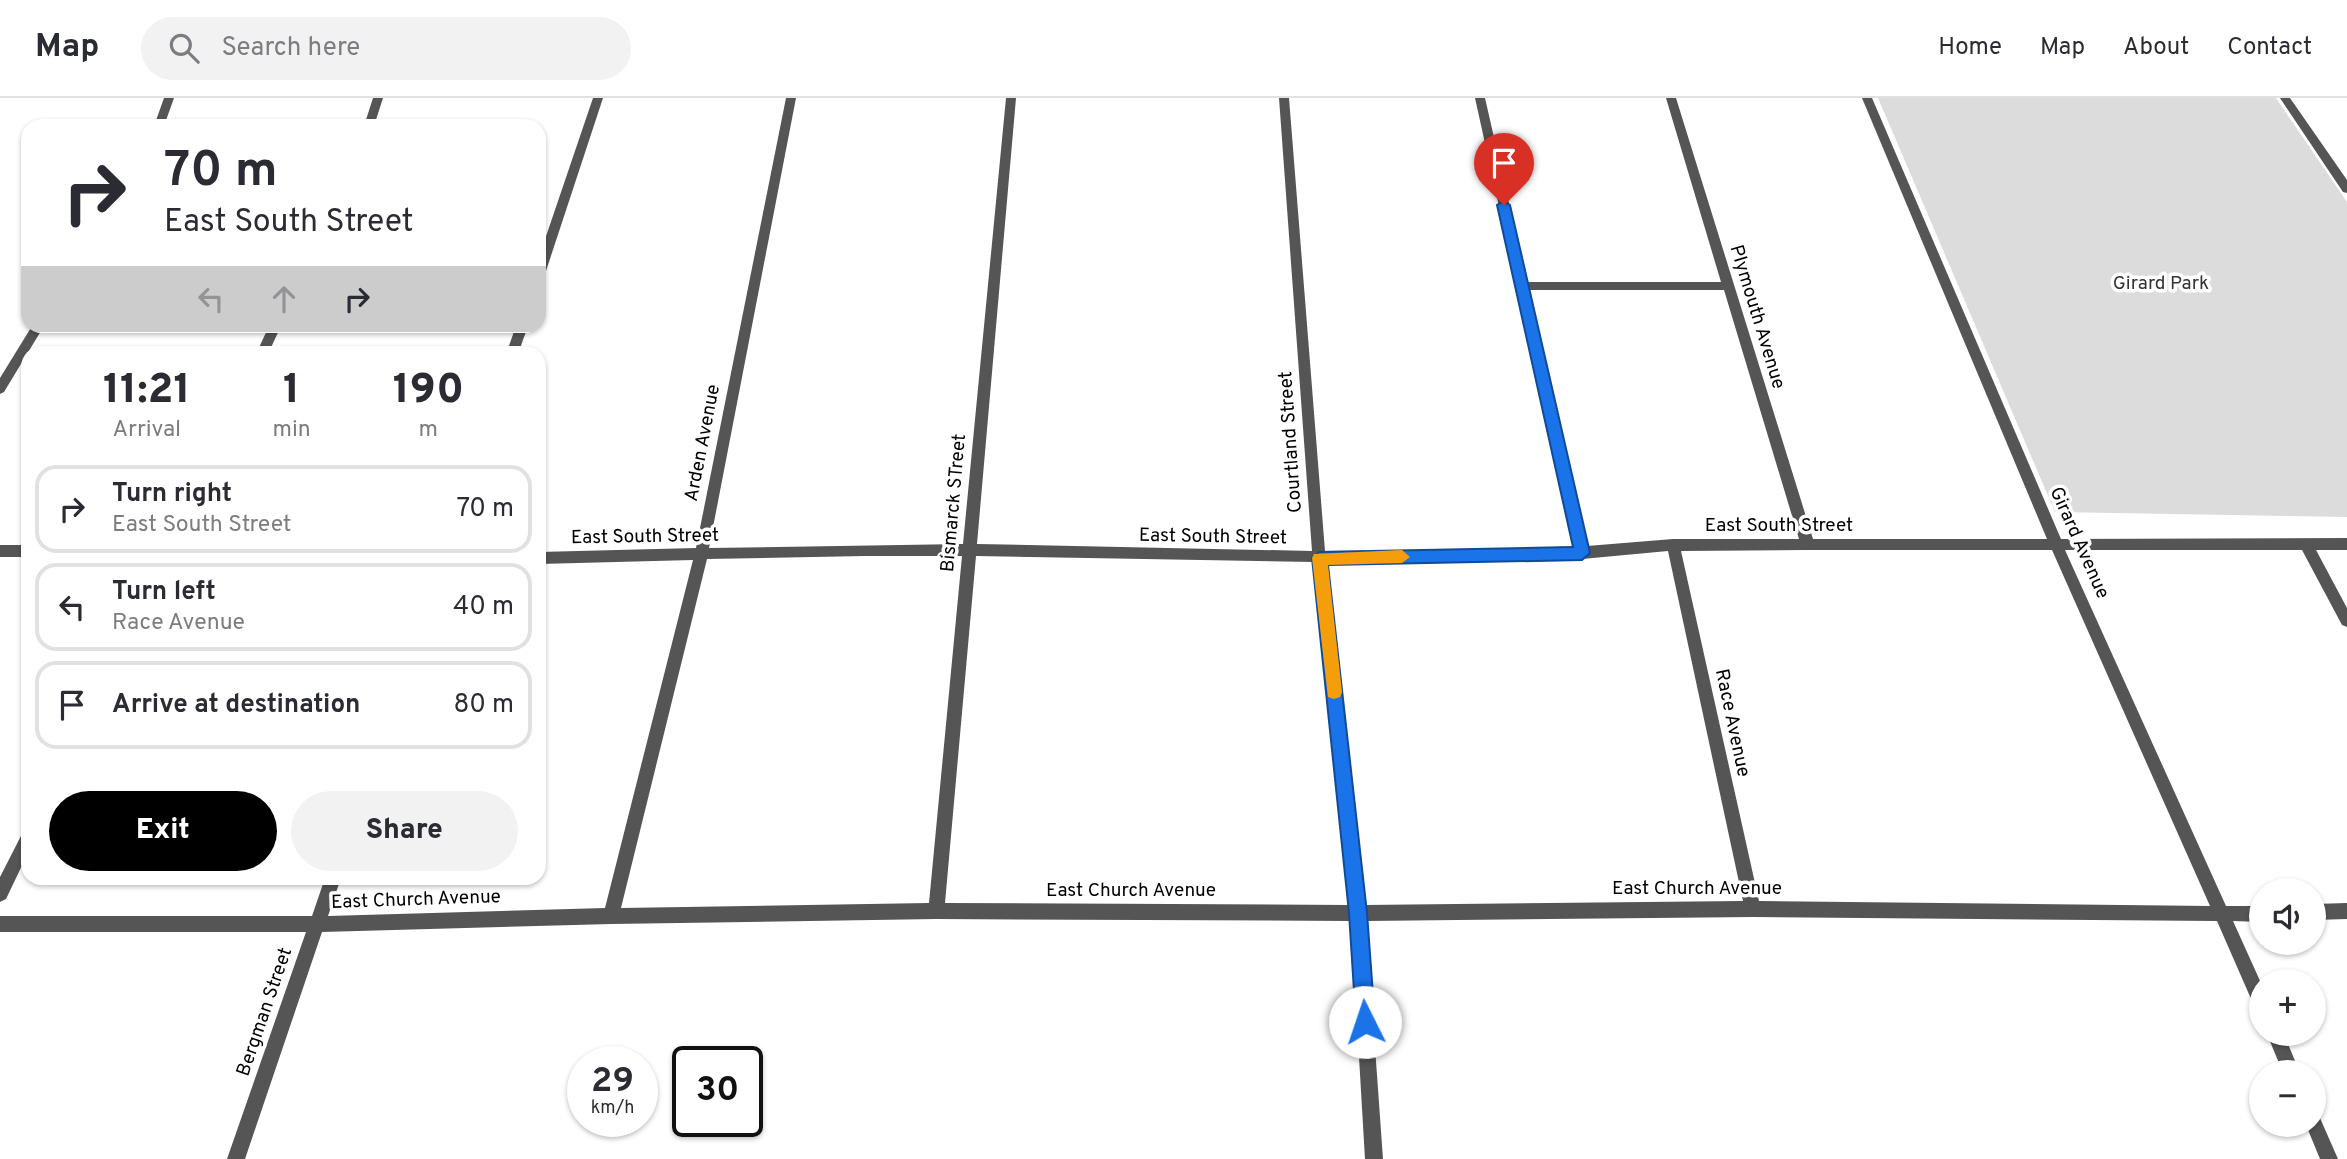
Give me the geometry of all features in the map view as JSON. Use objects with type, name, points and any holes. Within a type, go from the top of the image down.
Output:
[{"type":"street","points":[[162,119],[169,98]]},
{"type":"street","points":[[371,119],[378,98]]},
{"type":"street","points":[[546,253],[598,98]]},
{"type":"street","name":"Arden Avenue","points":[[611,916],[701,555],[791,98]]},
{"type":"street","name":"Bismarck STreet","points":[[936,911],[1011,98]]},
{"type":"street","name":"Courtland Street","points":[[1284,98],[1319,558],[1358,913],[1374,1159]]},
{"type":"street","points":[[1480,98],[1582,553]]},
{"type":"street","name":"Plymouth Avenue","points":[[1671,98],[1808,545]]},
{"type":"street","name":"Girard Avenue","points":[[1867,98],[2056,544],[2249,974]]},
{"type":"street","points":[[2284,98],[2347,189]]},
{"type":"street","points":[[1522,286],[1729,286]]},
{"type":"street","points":[[0,389],[21,354]]},
{"type":"street","points":[[2306,544],[2347,621]]},
{"type":"street","name":"East South Street","points":[[546,558],[969,550],[1319,558],[1582,553],[1673,545],[2347,544]]},
{"type":"street","name":"Race Avenue","points":[[1673,545],[1753,909]]},
{"type":"street","points":[[0,551],[21,551]]},
{"type":"street","points":[[0,894],[21,851]]},
{"type":"street","name":"Bergman Street","points":[[236,1159],[331,885]]},
{"type":"street","name":"East Church Avenue","points":[[0,925],[317,924],[936,911],[1358,913],[1753,909],[2249,914]]},
{"type":"street","points":[[2326,912],[2347,911]]},
{"type":"street","points":[[2320,1137],[2329,1159]]},
{"type":"green space","name":"Girard Park","points":[[1878,98],[2276,98],[2347,202],[2347,517],[2055,512]]},
{"type":"slow traffic","points":[[1334,692],[1319,558],[1402,557]]},
{"type":"route","points":[[1365,1022],[1358,913],[1319,558],[1582,553],[1504,205]]}]
